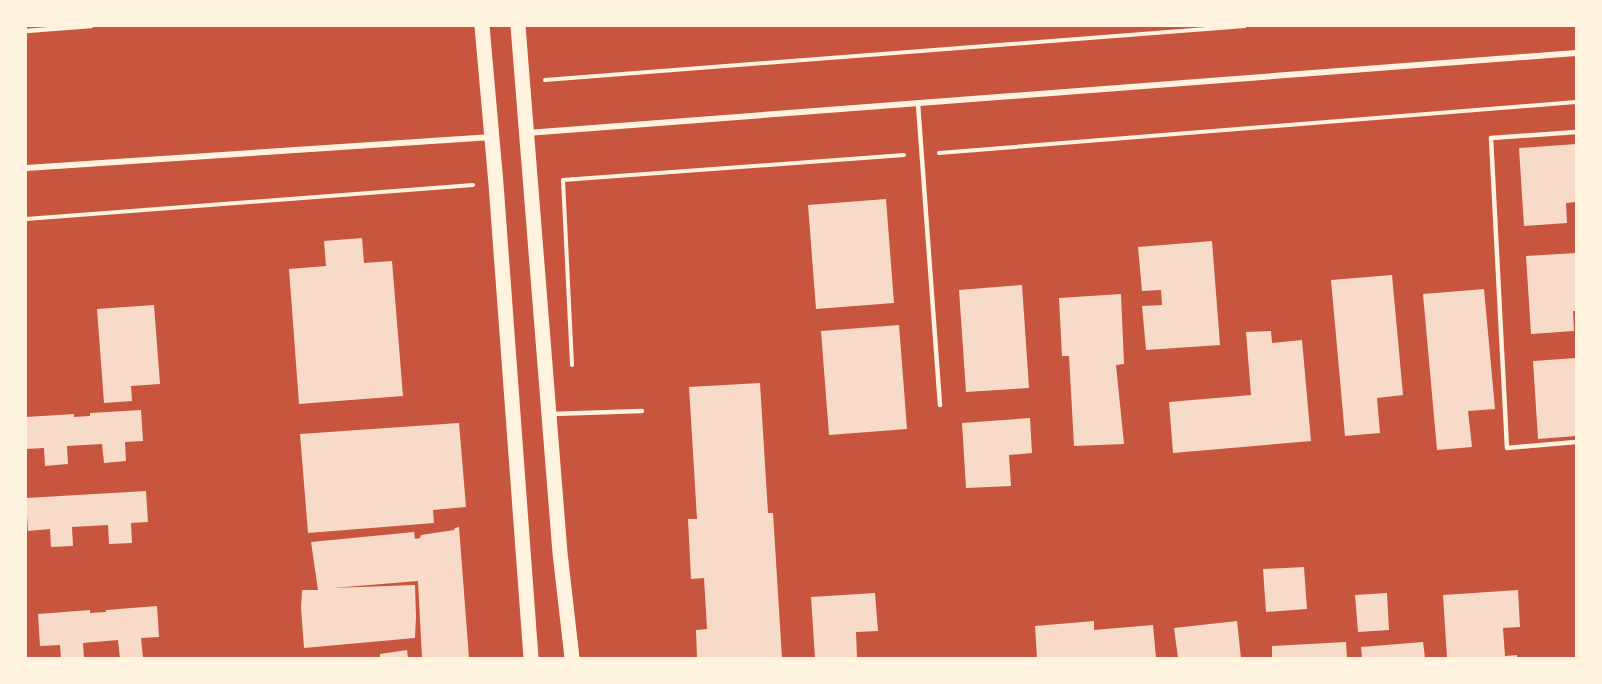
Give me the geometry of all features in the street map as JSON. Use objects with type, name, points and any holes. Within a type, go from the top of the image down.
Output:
[{"type":"main road","points":[[482,26],[496,183],[531,658]]},
{"type":"main road","points":[[518,26],[560,553],[572,658]]},
{"type":"street","points":[[527,133],[1576,53]]},
{"type":"street","points":[[26,168],[492,137]]},
{"type":"lane","points":[[26,31],[91,26]]},
{"type":"lane","points":[[918,104],[940,405]]},
{"type":"lane","points":[[1576,132],[1491,138],[1507,448],[1576,442]]},
{"type":"lane","points":[[549,414],[642,411]]},
{"type":"path","points":[[523,82],[1245,26]]},
{"type":"path","points":[[531,181],[921,154],[1576,102]]},
{"type":"path","points":[[563,180],[573,367]]},
{"type":"path","points":[[26,219],[496,183]]},
{"type":"building","points":[[1576,144],[1576,202],[1566,203],[1567,223],[1524,226],[1519,148]]},
{"type":"building","points":[[886,199],[894,303],[816,309],[808,205]]},
{"type":"building","points":[[362,238],[364,263],[392,261],[403,396],[299,404],[289,269],[326,266],[324,241]]},
{"type":"building","points":[[1212,241],[1220,345],[1146,350],[1142,306],[1162,305],[1161,290],[1142,291],[1138,247]]},
{"type":"building","points":[[1576,253],[1574,331],[1531,334],[1526,256]]},
{"type":"building","points":[[1392,275],[1403,395],[1377,398],[1380,433],[1345,436],[1331,280]]},
{"type":"building","points":[[1022,285],[1029,388],[966,392],[959,290]]},
{"type":"building","points":[[1484,289],[1495,409],[1468,411],[1472,447],[1437,450],[1423,294]]},
{"type":"building","points":[[1121,294],[1124,364],[1116,365],[1124,444],[1074,446],[1069,356],[1062,356],[1059,298]]},
{"type":"building","points":[[154,305],[160,384],[131,386],[132,401],[104,403],[97,309]]},
{"type":"building","points":[[899,325],[907,429],[829,435],[821,331]]},
{"type":"building","points":[[1271,331],[1272,343],[1302,340],[1311,441],[1173,453],[1169,402],[1251,395],[1246,332]]},
{"type":"building","points":[[1576,358],[1576,436],[1538,439],[1533,361]]},
{"type":"building","points":[[760,383],[768,513],[773,513],[782,658],[697,658],[696,630],[707,629],[704,578],[691,579],[688,519],[697,519],[689,387]]},
{"type":"building","points":[[141,410],[143,441],[125,442],[126,461],[104,463],[102,444],[67,446],[68,464],[45,466],[44,448],[26,449],[26,417],[74,414],[74,417],[90,416],[90,413]]},
{"type":"building","points":[[1030,418],[1032,453],[1009,455],[1011,486],[966,488],[962,423]]},
{"type":"building","points":[[459,423],[466,507],[433,510],[434,523],[308,533],[300,434]]},
{"type":"building","points":[[146,491],[148,522],[131,523],[132,543],[109,544],[108,525],[72,527],[73,546],[51,547],[50,529],[28,531],[26,498]]},
{"type":"building","points":[[459,527],[469,658],[422,658],[418,581],[333,588],[415,585],[415,638],[304,648],[302,590],[318,590],[311,542],[414,532],[415,539],[420,538],[421,535],[454,530]]},
{"type":"building","points":[[1304,567],[1307,609],[1266,612],[1263,569]]},
{"type":"building","points":[[1518,590],[1520,627],[1503,628],[1505,656],[1517,655],[1517,658],[1447,658],[1443,595]]},
{"type":"building","points":[[875,593],[878,631],[856,632],[857,658],[815,658],[811,597]]},
{"type":"building","points":[[1387,593],[1389,630],[1358,632],[1355,595]]},
{"type":"building","points":[[157,606],[159,637],[141,638],[143,658],[120,658],[118,640],[83,643],[84,658],[61,658],[60,645],[40,646],[38,614],[90,610],[90,613],[106,612],[106,610]]},
{"type":"building","points":[[1094,621],[1094,630],[1153,625],[1156,658],[1037,658],[1035,626]]},
{"type":"building","points":[[1237,621],[1241,658],[1178,658],[1174,628]]},
{"type":"building","points":[[1346,642],[1347,658],[1272,658],[1272,646]]},
{"type":"building","points":[[1423,642],[1425,658],[1362,658],[1361,647]]},
{"type":"building","points":[[407,650],[408,658],[380,658],[380,654]]}]
